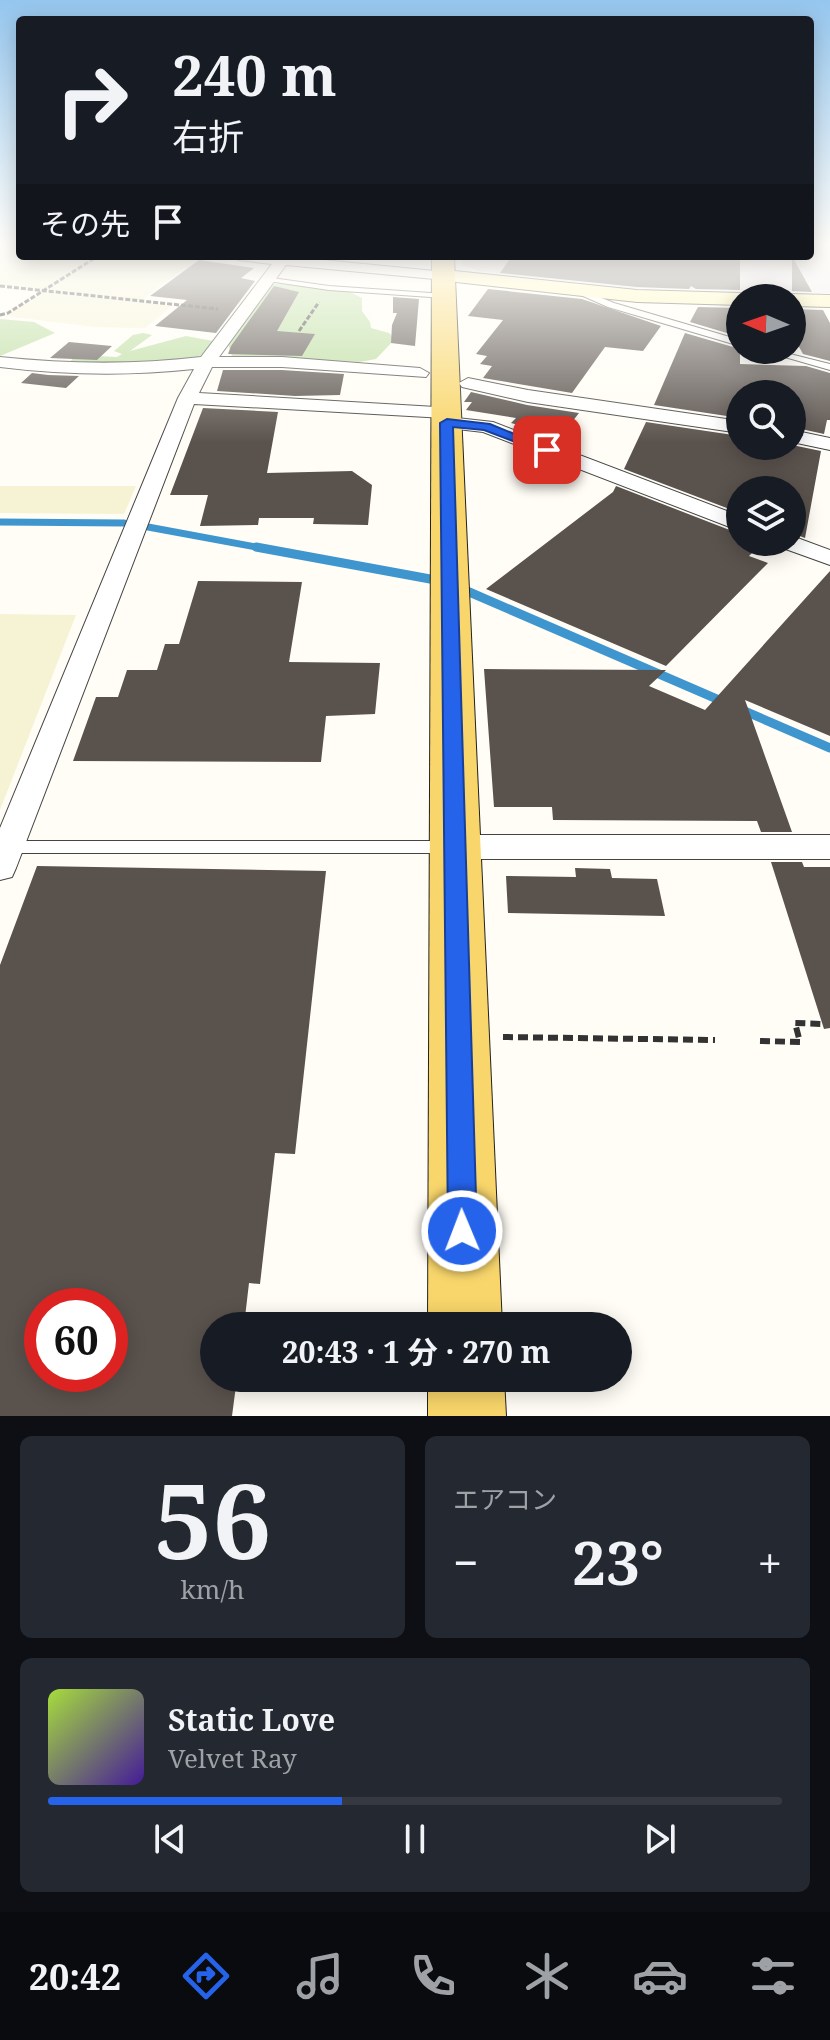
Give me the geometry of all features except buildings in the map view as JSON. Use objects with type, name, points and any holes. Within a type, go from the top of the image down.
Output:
[{"type":"main road","points":[[444,311],[465,1312]]},
{"type":"main road","points":[[466,1392],[467,1416]]},
{"type":"street","points":[[4,858],[187,398],[206,362],[243,312]]},
{"type":"street","points":[[0,362],[52,368],[126,369],[206,362],[282,362],[420,373]]},
{"type":"street","points":[[468,383],[528,396],[726,425]]},
{"type":"street","points":[[491,429],[528,396]]},
{"type":"street","points":[[187,398],[446,418],[491,429],[726,519]]},
{"type":"street","points":[[806,439],[830,444]]},
{"type":"street","points":[[806,549],[830,558]]},
{"type":"street","points":[[453,847],[830,847]]},
{"type":"lane","points":[[632,311],[726,339]]},
{"type":"lane","points":[[806,361],[830,367]]},
{"type":"lane","points":[[4,858],[453,847]]},
{"type":"path","points":[[234,311],[243,312]]},
{"type":"path","points":[[299,331],[313,311]]},
{"type":"path","points":[[760,1041],[800,1042],[795,1023],[823,1024]]},
{"type":"path","points":[[490,1037],[715,1040]]},
{"type":"shaded area","points":[[14,311],[166,311],[145,328],[95,327],[7,316]]},
{"type":"shaded area","points":[[0,486],[136,486],[124,514],[0,513]]},
{"type":"shaded area","points":[[0,614],[76,615],[0,810]]},
{"type":"green space","points":[[252,311],[362,311],[371,328],[389,333],[395,339],[376,359],[359,362],[232,356],[228,344]]},
{"type":"green space","points":[[0,319],[34,322],[55,333],[0,356]]},
{"type":"green space","points":[[133,335],[152,335],[130,351],[186,336],[213,341],[219,350],[206,358],[169,366],[70,362],[75,355],[117,357],[122,354],[114,351]]},
{"type":"waterway","points":[[0,522],[124,523]]},
{"type":"waterway","points":[[148,527],[267,549]]},
{"type":"waterway","points":[[256,547],[441,581]]},
{"type":"waterway","points":[[460,588],[830,748]]},
{"type":"route","points":[[462,1231],[447,423],[486,426],[547,450]]}]
